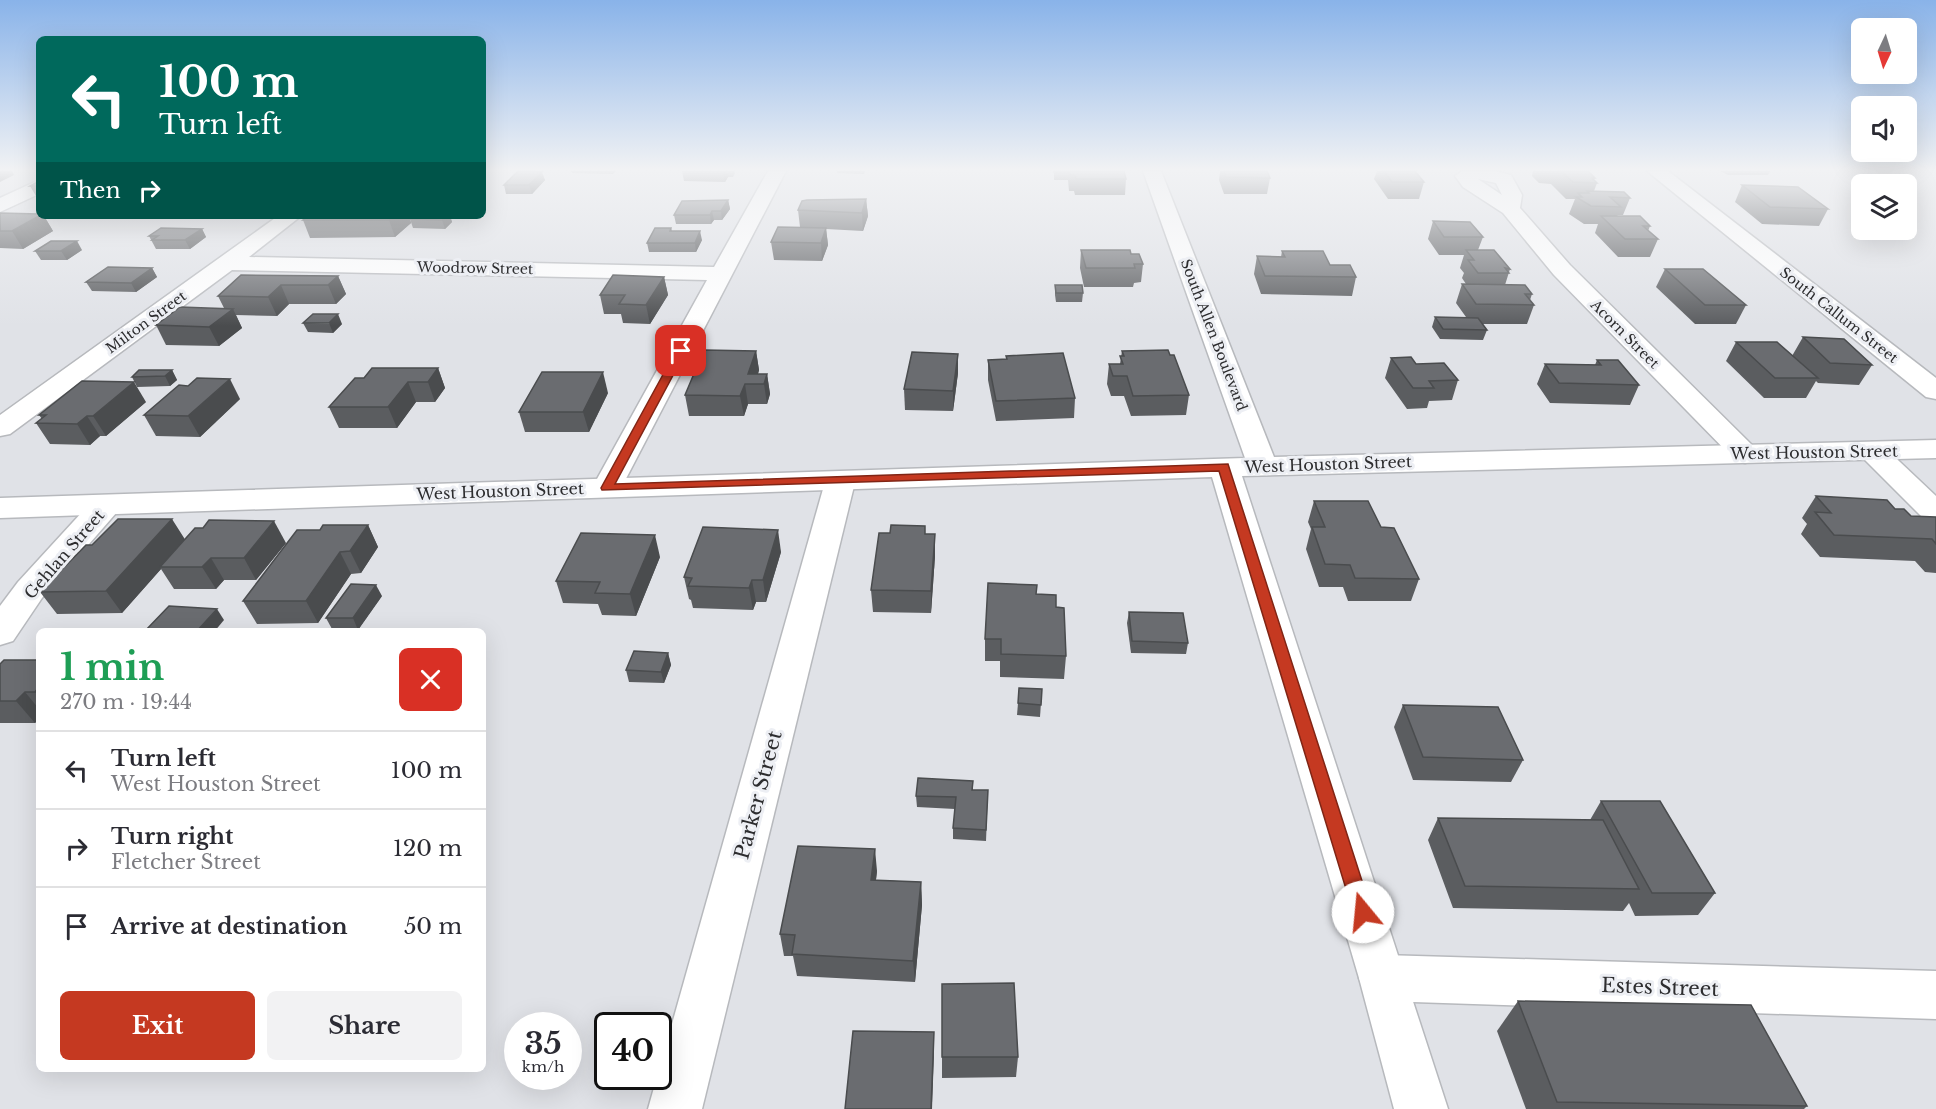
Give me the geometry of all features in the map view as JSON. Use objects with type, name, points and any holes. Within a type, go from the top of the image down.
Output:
[{"type":"street","name":"Milton Street","points":[[0,428],[282,223]]},
{"type":"street","points":[[607,488],[750,223]]},
{"type":"street","name":"South Allen Boulevard","points":[[1168,223],[1243,466],[1421,1109]]},
{"type":"street","name":"Acorn Street","points":[[1522,223],[1562,270],[1745,454]]},
{"type":"street","name":"South Callum Street","points":[[1722,223],[1936,392]]},
{"type":"street","name":"Woodrow Street","points":[[227,263],[723,274]]},
{"type":"street","name":"West Houston Street","points":[[0,508],[840,482],[1243,466],[1936,449]]},
{"type":"street","points":[[1872,451],[1936,513]]},
{"type":"street","name":"Parker Street","points":[[675,1109],[840,482]]},
{"type":"street","name":"Gehlan Street","points":[[0,632],[30,590],[106,505]]},
{"type":"street","name":"Estes Street","points":[[1383,978],[1936,995]]},
{"type":"building","points":[[0,223],[27,223],[12,231],[0,231]]},
{"type":"building","points":[[1434,223],[1471,223],[1483,237],[1444,237]]},
{"type":"building","points":[[1608,223],[1647,223],[1650,226],[1643,226],[1658,239],[1625,239]]},
{"type":"building","points":[[778,227],[826,228],[821,243],[771,242]]},
{"type":"building","points":[[161,228],[202,229],[185,240],[152,240],[158,236],[149,236]]},
{"type":"building","points":[[655,228],[671,228],[670,231],[700,231],[695,243],[647,243]]},
{"type":"building","points":[[51,241],[77,241],[61,251],[35,251]]},
{"type":"building","points":[[1081,250],[1130,250],[1131,254],[1139,254],[1143,264],[1134,264],[1135,268],[1086,268]]},
{"type":"building","points":[[1466,250],[1494,250],[1510,269],[1505,268],[1509,273],[1478,273],[1468,260],[1474,260]]},
{"type":"building","points":[[1282,251],[1323,251],[1330,265],[1350,265],[1356,277],[1265,276],[1257,256],[1285,257]]},
{"type":"building","points":[[108,267],[152,268],[131,283],[86,282]]},
{"type":"building","points":[[1665,269],[1703,269],[1746,305],[1705,305]]},
{"type":"building","points":[[241,275],[338,276],[328,285],[281,285],[268,297],[218,296]]},
{"type":"building","points":[[613,275],[664,277],[646,305],[619,304],[625,295],[600,295]]},
{"type":"building","points":[[1462,284],[1525,285],[1532,294],[1525,294],[1534,305],[1476,304]]},
{"type":"building","points":[[1055,285],[1082,285],[1083,293],[1056,293]]},
{"type":"building","points":[[180,307],[233,309],[209,327],[156,325]]},
{"type":"building","points":[[313,314],[338,314],[329,323],[303,323]]},
{"type":"building","points":[[1435,317],[1478,318],[1487,330],[1443,329]]},
{"type":"building","points":[[1803,337],[1844,339],[1872,365],[1830,363]]},
{"type":"building","points":[[1736,342],[1777,342],[1818,378],[1775,378]]},
{"type":"building","points":[[704,350],[756,351],[748,374],[767,374],[764,384],[745,384],[740,396],[685,395]]},
{"type":"building","points":[[1168,350],[1170,355],[1174,355],[1189,395],[1133,396],[1127,376],[1113,376],[1109,364],[1123,364],[1120,356],[1124,356],[1122,351]]},
{"type":"building","points":[[912,352],[958,354],[953,391],[904,389]]},
{"type":"building","points":[[1063,353],[1075,398],[996,401],[988,360],[1007,359],[1006,356]]},
{"type":"building","points":[[1411,357],[1416,364],[1444,363],[1458,380],[1429,381],[1434,388],[1413,388],[1391,358]]},
{"type":"building","points":[[1597,360],[1618,360],[1639,385],[1559,383],[1545,364],[1601,365]]},
{"type":"building","points":[[372,368],[438,368],[428,382],[408,382],[388,407],[329,407],[355,378],[364,378]]},
{"type":"building","points":[[139,370],[172,370],[165,376],[132,377]]},
{"type":"building","points":[[542,372],[603,372],[583,412],[519,412]]},
{"type":"building","points":[[197,378],[230,379],[188,416],[144,415],[179,385],[188,386]]},
{"type":"building","points":[[82,381],[134,382],[93,416],[87,416],[77,424],[36,423],[46,415],[39,415]]},
{"type":"building","points":[[1816,496],[1887,500],[1895,509],[1904,509],[1911,516],[1936,517],[1936,544],[1932,539],[1834,535],[1815,512],[1831,513]]},
{"type":"building","points":[[1314,501],[1368,501],[1381,527],[1394,528],[1419,579],[1355,578],[1350,565],[1325,564],[1312,527],[1325,527]]},
{"type":"building","points":[[118,519],[172,519],[106,591],[40,592],[86,545],[92,545]]},
{"type":"building","points":[[209,520],[274,521],[244,558],[211,558],[202,567],[160,567],[195,528],[203,528]]},
{"type":"building","points":[[323,525],[368,525],[350,551],[340,552],[306,601],[243,601],[297,530],[320,530]]},
{"type":"building","points":[[891,525],[925,526],[925,534],[935,534],[931,591],[871,590],[879,533],[890,533]]},
{"type":"building","points":[[703,527],[778,530],[763,580],[752,580],[749,588],[688,586],[692,578],[684,577]]},
{"type":"building","points":[[581,533],[655,535],[630,594],[595,593],[600,582],[556,581]]},
{"type":"building","points":[[988,583],[1037,585],[1036,594],[1056,595],[1056,607],[1064,608],[1066,656],[1001,654],[1001,639],[985,639]]},
{"type":"building","points":[[351,584],[376,585],[353,618],[326,618]]},
{"type":"building","points":[[169,606],[217,609],[200,628],[148,628]]},
{"type":"building","points":[[1129,612],[1183,613],[1188,643],[1132,641]]},
{"type":"building","points":[[634,651],[668,653],[661,672],[626,670]]},
{"type":"building","points":[[4,660],[36,660],[36,691],[25,692],[16,701],[0,701],[0,664]]},
{"type":"building","points":[[1019,688],[1042,689],[1041,705],[1018,703]]},
{"type":"building","points":[[1403,705],[1498,707],[1523,760],[1423,757]]},
{"type":"building","points":[[918,778],[973,781],[972,790],[988,790],[986,830],[953,828],[956,797],[916,796]]},
{"type":"building","points":[[1601,801],[1660,801],[1715,893],[1652,893]]},
{"type":"building","points":[[1438,818],[1603,820],[1639,889],[1465,886]]},
{"type":"building","points":[[798,846],[875,849],[871,880],[921,882],[913,961],[792,954],[795,935],[780,934]]},
{"type":"building","points":[[1014,983],[1018,1057],[942,1057],[942,984]]},
{"type":"building","points":[[1518,1001],[1751,1005],[1807,1106],[1557,1102]]},
{"type":"building","points":[[853,1031],[934,1032],[931,1109],[845,1109]]},
{"type":"route","points":[[681,351],[607,488],[840,482],[1224,467],[1363,912]]}]
